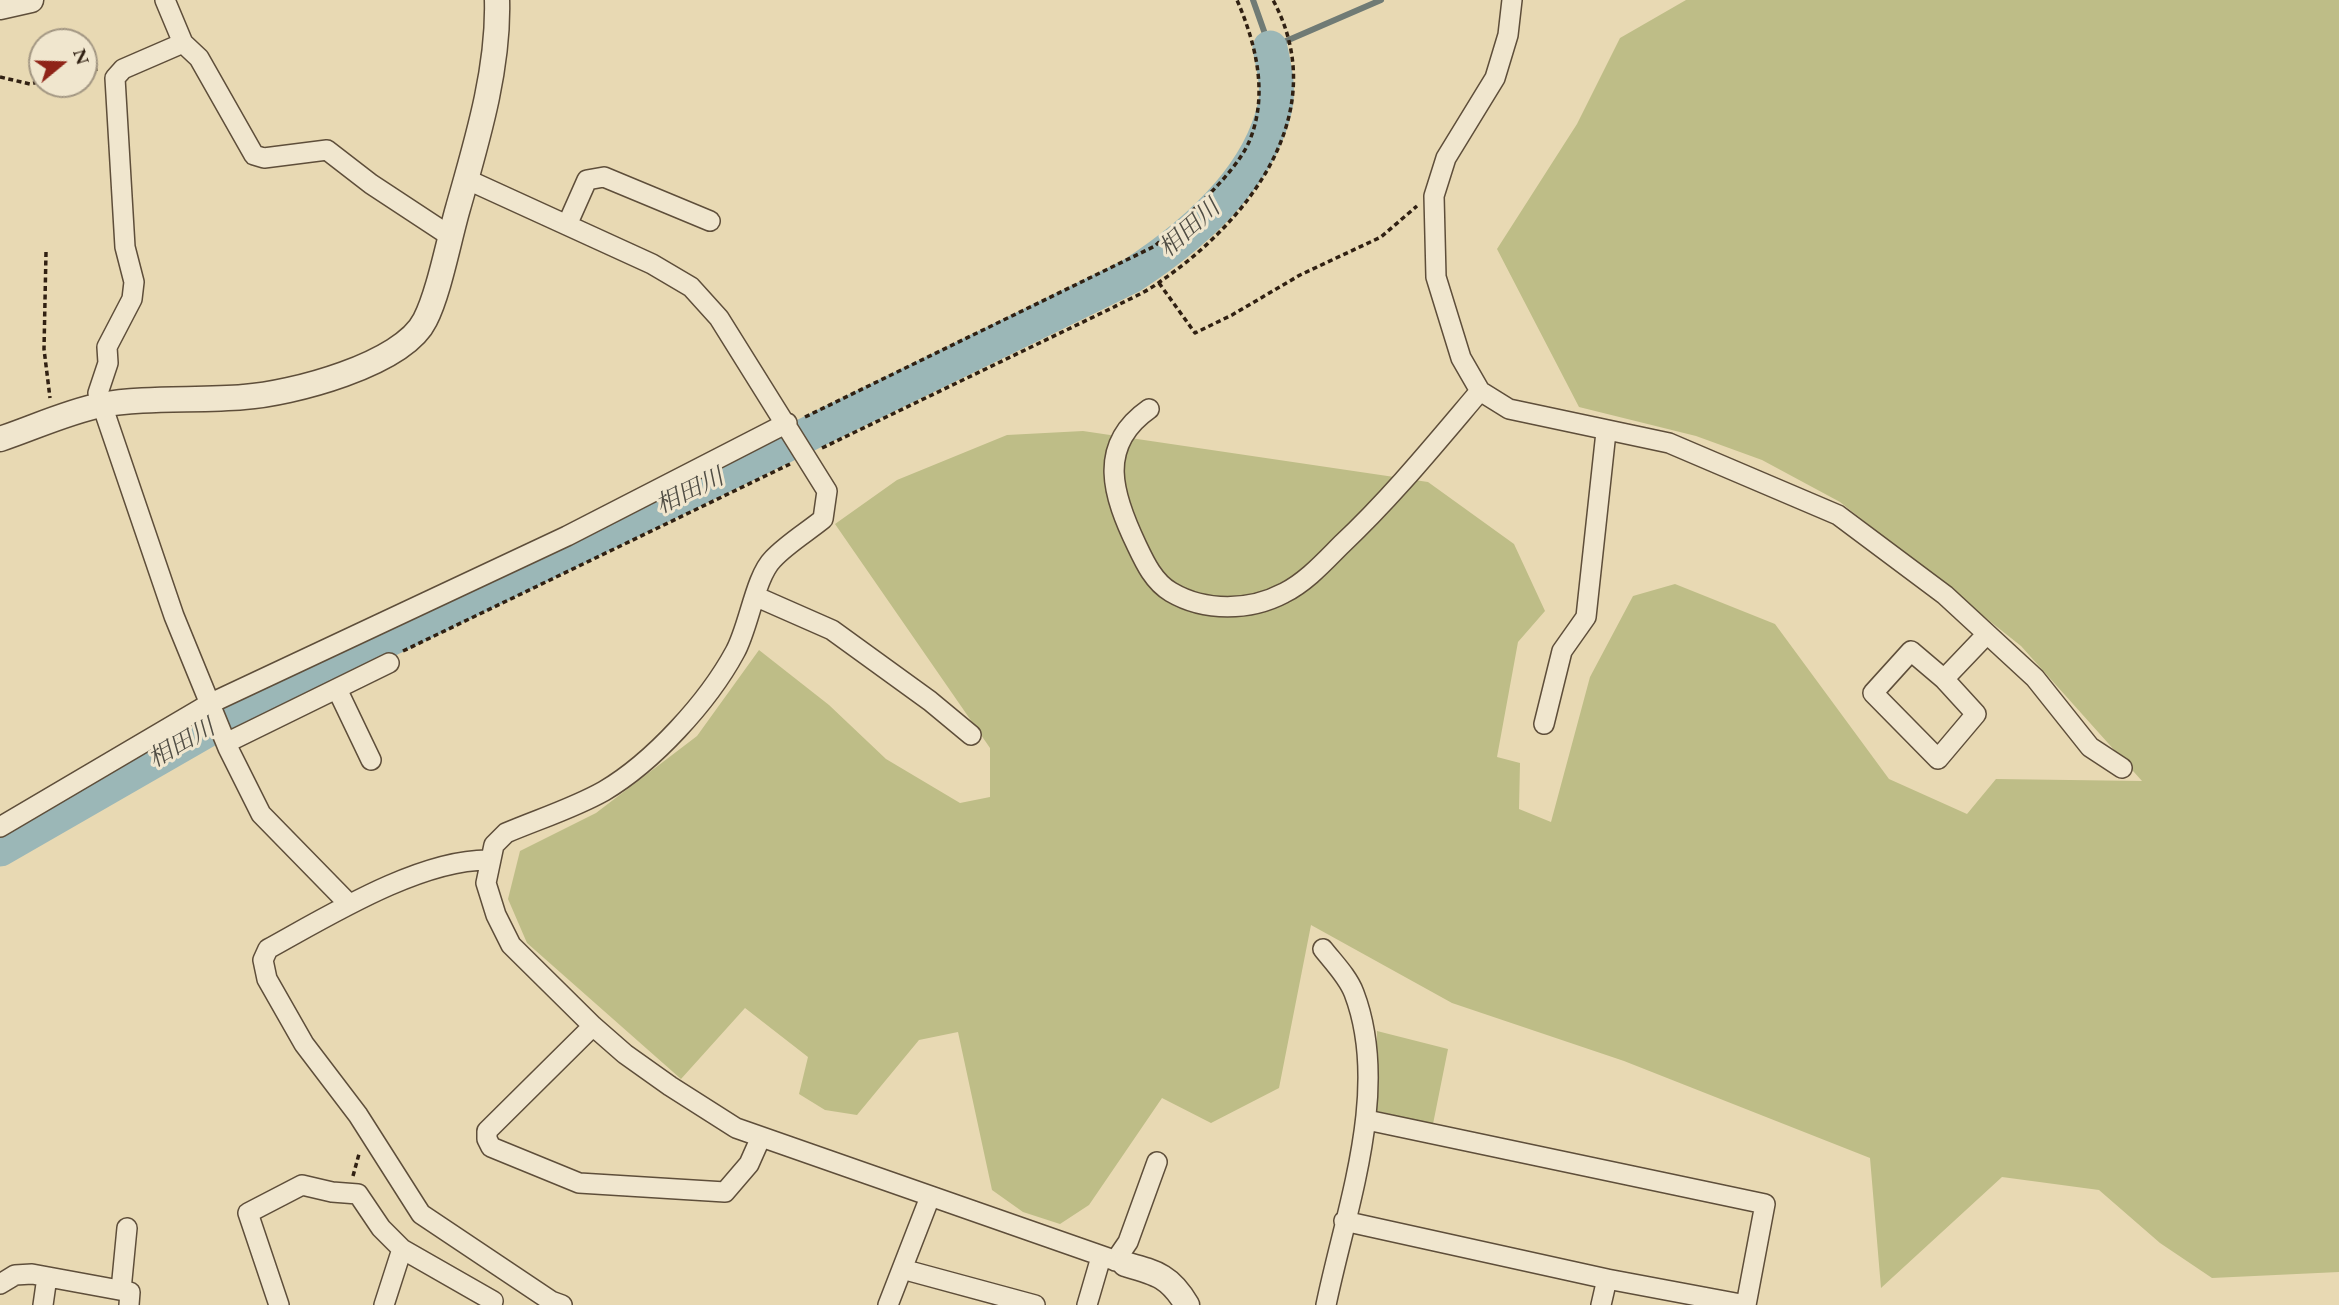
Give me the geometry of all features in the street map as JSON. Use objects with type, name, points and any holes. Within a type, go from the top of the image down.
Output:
[{"type":"street","points":[[0,8],[31,0]]},
{"type":"street","points":[[165,0],[183,43],[199,58],[254,155],[264,158],[327,150],[371,184],[450,236]]},
{"type":"street","points":[[0,439],[101,405],[248,397],[317,381],[388,355],[408,341],[425,321],[466,179],[496,51],[497,0]]},
{"type":"street","points":[[1511,0],[1508,35],[1495,78],[1446,158],[1434,201],[1436,277],[1461,358],[1480,391],[1509,409],[1606,432],[1669,443],[1838,515],[1945,595],[2035,678],[2090,747],[2122,768]]},
{"type":"street","points":[[183,43],[123,69],[115,78],[125,247],[134,282],[132,299],[107,347],[108,363],[98,393],[174,616],[224,738],[261,814],[349,904]]},
{"type":"street","points":[[566,225],[587,180],[604,177],[710,222]]},
{"type":"street","points":[[466,179],[652,264],[691,287],[719,318],[827,491],[823,519],[772,559],[762,576],[757,597],[735,652],[683,722],[634,772],[602,792],[506,833],[494,845],[486,883],[496,915],[512,945],[625,1054],[736,1128],[1114,1261],[1154,1272],[1175,1284],[1187,1305]]},
{"type":"street","points":[[1149,409],[1129,423],[1116,447],[1113,479],[1124,519],[1157,581],[1170,592],[1196,603],[1223,607],[1265,600],[1284,593],[1310,575],[1390,499],[1480,391]]},
{"type":"street","points":[[0,827],[211,707],[789,427]]},
{"type":"street","points":[[1544,724],[1562,651],[1586,617],[1606,432]]},
{"type":"street","points":[[757,597],[832,630],[930,701],[971,735]]},
{"type":"street","points":[[1944,679],[1986,635]]},
{"type":"street","points":[[1910,651],[1944,679],[1976,714],[1938,759],[1873,693],[1910,651]]},
{"type":"street","points":[[224,738],[337,689],[389,663]]},
{"type":"street","points":[[337,689],[371,760]]},
{"type":"street","points":[[489,860],[471,860],[441,866],[349,904],[268,949],[263,960],[267,979],[304,1044],[366,1128],[421,1214],[551,1301],[562,1305]]},
{"type":"street","points":[[1324,949],[1353,991],[1359,1010],[1369,1072],[1367,1120],[1326,1305]]},
{"type":"street","points":[[593,1026],[487,1132],[491,1147],[579,1183],[725,1192],[749,1164],[761,1137]]},
{"type":"street","points":[[1344,1221],[1607,1279],[1746,1305],[1765,1204],[1367,1120]]},
{"type":"street","points":[[1087,1305],[1128,1242],[1157,1161]]},
{"type":"street","points":[[279,1305],[248,1213],[302,1185],[358,1194],[381,1228],[402,1249],[493,1301],[492,1305]]},
{"type":"street","points":[[888,1305],[930,1197]]},
{"type":"street","points":[[0,1284],[15,1275],[47,1277],[125,1298],[127,1228]]},
{"type":"street","points":[[384,1305],[402,1249]]},
{"type":"street","points":[[902,1269],[1035,1305]]},
{"type":"street","points":[[43,1305],[47,1277]]},
{"type":"street","points":[[1601,1305],[1607,1279]]},
{"type":"path","points":[[789,427],[1155,246],[1171,231],[1196,207],[1248,142],[1259,84],[1256,49],[1237,0]]},
{"type":"path","points":[[389,663],[405,649],[1159,283],[1199,253],[1236,214],[1267,174],[1290,121],[1294,89],[1292,52],[1273,0]]},
{"type":"path","points":[[0,77],[28,84]]},
{"type":"path","points":[[1159,283],[1195,333],[1232,315],[1300,275],[1381,237],[1413,208],[1434,201]]},
{"type":"path","points":[[46,253],[44,349],[48,394],[58,419]]},
{"type":"path","points":[[351,1194],[366,1128]]},
{"type":"shaded area","points":[[1686,0],[2339,0],[2339,1272],[2212,1278],[2160,1243],[2099,1190],[2002,1177],[1881,1288],[1870,1158],[1624,1061],[1452,1003],[1311,925],[1279,1088],[1211,1123],[1162,1098],[1089,1205],[1060,1224],[1023,1212],[992,1190],[958,1032],[919,1040],[857,1115],[825,1110],[799,1094],[808,1057],[745,1008],[681,1079],[527,943],[508,899],[520,851],[596,813],[697,736],[759,650],[829,705],[886,759],[960,803],[990,797],[990,748],[835,524],[897,480],[1007,435],[1083,431],[1428,482],[1514,544],[1545,611],[1518,642],[1497,757],[1520,763],[1519,809],[1551,822],[1590,677],[1633,596],[1675,584],[1775,624],[1889,779],[1967,814],[1996,779],[2142,781],[2021,646],[1840,502],[1762,460],[1696,436],[1579,407],[1497,249],[1577,124],[1620,38]]},
{"type":"shaded area","points":[[1377,1031],[1448,1049],[1433,1124],[1377,1111]]},
{"type":"waterway","points":[[1253,0],[1270,48],[1381,0]]},
{"type":"waterway","name":"相田川","points":[[0,849],[226,719],[1131,276],[1198,225],[1238,183],[1254,159],[1275,107],[1275,77],[1270,48]]}]
